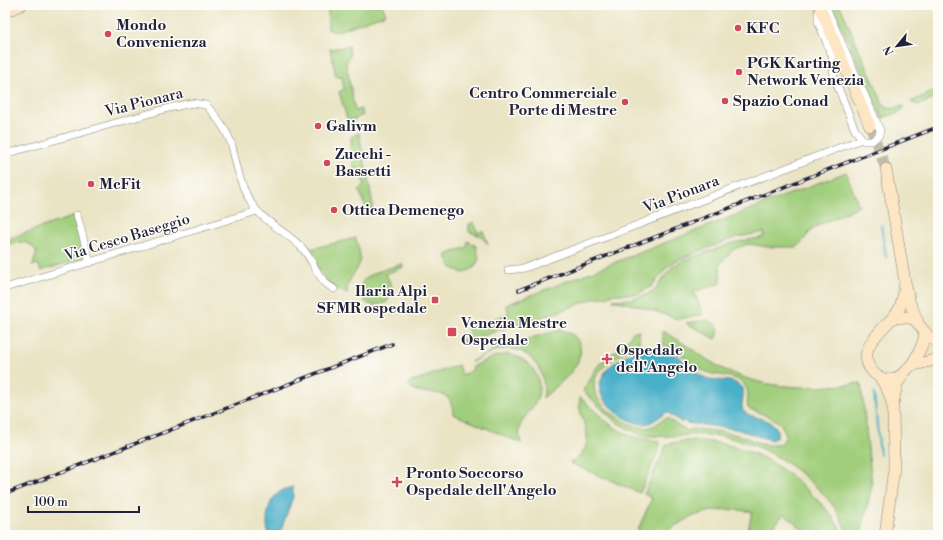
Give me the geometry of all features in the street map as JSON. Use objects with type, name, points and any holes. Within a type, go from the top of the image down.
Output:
[{"type":"main road","points":[[5,12],[21,5]]},
{"type":"main road","points":[[819,7],[870,126]]},
{"type":"main road","points":[[886,169],[910,303],[918,322],[928,338],[938,342]]},
{"type":"main road","points":[[893,407],[889,393],[880,378],[868,364],[868,349],[879,330],[891,319],[901,305],[906,282]]},
{"type":"main road","points":[[891,319],[905,316],[918,322]]},
{"type":"main road","points":[[885,535],[894,468],[893,407],[897,384],[921,351],[925,332]]},
{"type":"main road","points":[[880,378],[892,379],[907,369],[938,359]]},
{"type":"street","points":[[819,7],[818,21],[834,63],[834,77],[855,130],[862,139]]},
{"type":"street","name":"Via Pionara","points":[[508,270],[526,268],[862,139],[868,141],[879,135],[880,130],[819,7]]},
{"type":"street","name":"Via Pionara","points":[[5,154],[169,108],[192,103],[206,105],[226,133],[232,146],[242,185],[256,211],[304,250],[321,279],[334,289]]},
{"type":"street","name":"Via Cesco Baseggio","points":[[5,288],[90,262],[96,258],[256,211]]},
{"type":"street","points":[[78,215],[90,262]]},
{"type":"green space","points":[[328,5],[382,5],[386,14],[335,32],[328,29]]},
{"type":"green space","points":[[832,5],[841,8],[884,106],[892,109],[904,106],[901,112],[882,118]]},
{"type":"green space","points":[[349,46],[350,55],[346,63],[355,111],[361,109],[363,115],[348,122],[339,92],[344,89],[342,76],[336,76],[330,49]]},
{"type":"green space","points":[[938,89],[938,98],[918,105],[911,102]]},
{"type":"green space","points":[[359,133],[373,205],[372,211],[368,213],[359,190],[364,186],[362,174],[355,173],[351,151],[351,137]]},
{"type":"green space","points":[[846,172],[859,206],[813,228],[798,247],[769,247],[748,244],[734,249],[720,264],[721,283],[694,292],[703,315],[678,319],[639,306],[613,300],[631,299],[648,294],[655,289],[671,268],[682,261],[733,243],[764,237],[764,232],[734,238],[680,259],[667,267],[652,286],[638,294],[613,294],[606,297],[595,298],[558,312],[502,329],[463,343],[462,339],[470,336],[468,329],[509,313],[506,305]]},
{"type":"green space","points":[[74,216],[86,257],[41,271],[38,264],[32,266],[37,253],[31,245],[19,242],[5,246],[5,240]]},
{"type":"green space","points":[[474,222],[478,233],[483,231],[488,244],[481,236],[469,232],[469,224]]},
{"type":"green space","points":[[356,238],[360,260],[357,269],[348,284],[346,294],[329,284],[306,250]]},
{"type":"green space","points":[[468,241],[476,246],[479,259],[474,268],[463,273],[450,267],[446,255],[467,247]]},
{"type":"green space","points":[[402,264],[403,267],[386,274],[393,290],[387,302],[372,305],[362,298],[360,294],[360,287],[364,280],[377,272]]},
{"type":"green space","points":[[706,320],[716,324],[719,332],[716,339],[686,323]]},
{"type":"green space","points":[[560,330],[572,335],[578,341],[580,349],[576,366],[543,398],[543,379],[535,363],[529,357],[522,352],[513,349],[503,349],[484,355],[502,346]]},
{"type":"green space","points":[[634,331],[639,331],[639,343],[616,357],[605,366],[596,377],[594,386],[596,395],[609,411],[628,423],[638,427],[650,427],[668,418],[678,426],[689,431],[691,429],[729,433],[745,437],[762,444],[771,445],[781,443],[786,435],[784,429],[776,420],[748,408],[747,390],[743,383],[733,378],[712,374],[695,366],[681,354],[663,345],[663,331],[723,369],[757,381],[774,385],[808,387],[861,383],[872,485],[861,535],[847,535],[842,520],[830,501],[820,490],[791,466],[765,450],[737,440],[707,435],[644,435],[626,428],[607,414],[583,391],[597,367],[605,358],[621,348]]},
{"type":"green space","points":[[507,354],[522,359],[528,364],[533,369],[539,383],[537,399],[521,423],[519,435],[521,443],[453,414],[451,403],[447,397],[441,394],[412,389],[408,383],[458,365],[462,375],[473,370],[472,367],[493,357]]},
{"type":"green space","points":[[580,397],[607,422],[620,431],[635,437],[658,441],[660,443],[659,449],[640,493],[570,463],[580,455],[586,447],[587,439],[581,414]]},
{"type":"green space","points":[[694,440],[729,445],[744,450],[758,455],[785,471],[829,513],[837,523],[842,535],[809,535],[784,514],[767,535],[747,535],[752,512],[731,510],[711,511],[697,515],[668,530],[655,534],[637,532],[652,498],[644,494],[666,446],[670,443]]},
{"type":"water","points":[[642,347],[667,350],[683,359],[696,373],[706,378],[731,382],[739,385],[743,391],[743,411],[774,425],[777,430],[777,437],[771,440],[736,429],[686,423],[685,420],[682,423],[667,412],[654,421],[645,424],[625,418],[606,402],[600,391],[600,384],[603,376],[611,366],[621,358]]},
{"type":"water","points":[[293,487],[293,497],[279,535],[268,535],[267,519],[273,498],[285,489]]},
{"type":"waterway","points":[[881,225],[886,257]]},
{"type":"waterway","points":[[874,394],[880,455]]},
{"type":"tunnel","points":[[870,126],[886,169]]},
{"type":"railway","points":[[519,290],[938,127]]},
{"type":"railway","points":[[5,494],[392,344]]},
{"type":"place","name":"KFC","points":[[738,28]]},
{"type":"place","name":"Mondo Convenienza","points":[[108,34]]},
{"type":"place","name":"PGK Karting Network Venezia","points":[[739,72]]},
{"type":"place","name":"Spazio Conad","points":[[725,101]]},
{"type":"place","name":"Centro Commerciale Porte di Mestre","points":[[625,102]]},
{"type":"place","name":"Galivm","points":[[318,126]]},
{"type":"place","name":"Zucchi - Bassetti","points":[[327,163]]},
{"type":"place","name":"McFit","points":[[91,184]]},
{"type":"place","name":"Ottica Demenego","points":[[334,210]]},
{"type":"place","name":"Ilaria Alpi SFMR ospedale","points":[[435,300]]},
{"type":"place","name":"Venezia Mestre Ospedale","points":[[452,332]]},
{"type":"place","name":"Ospedale dell'Angelo","points":[[607,359]]},
{"type":"place","name":"Pronto Soccorso Ospedale dell'Angelo","points":[[397,482]]}]
